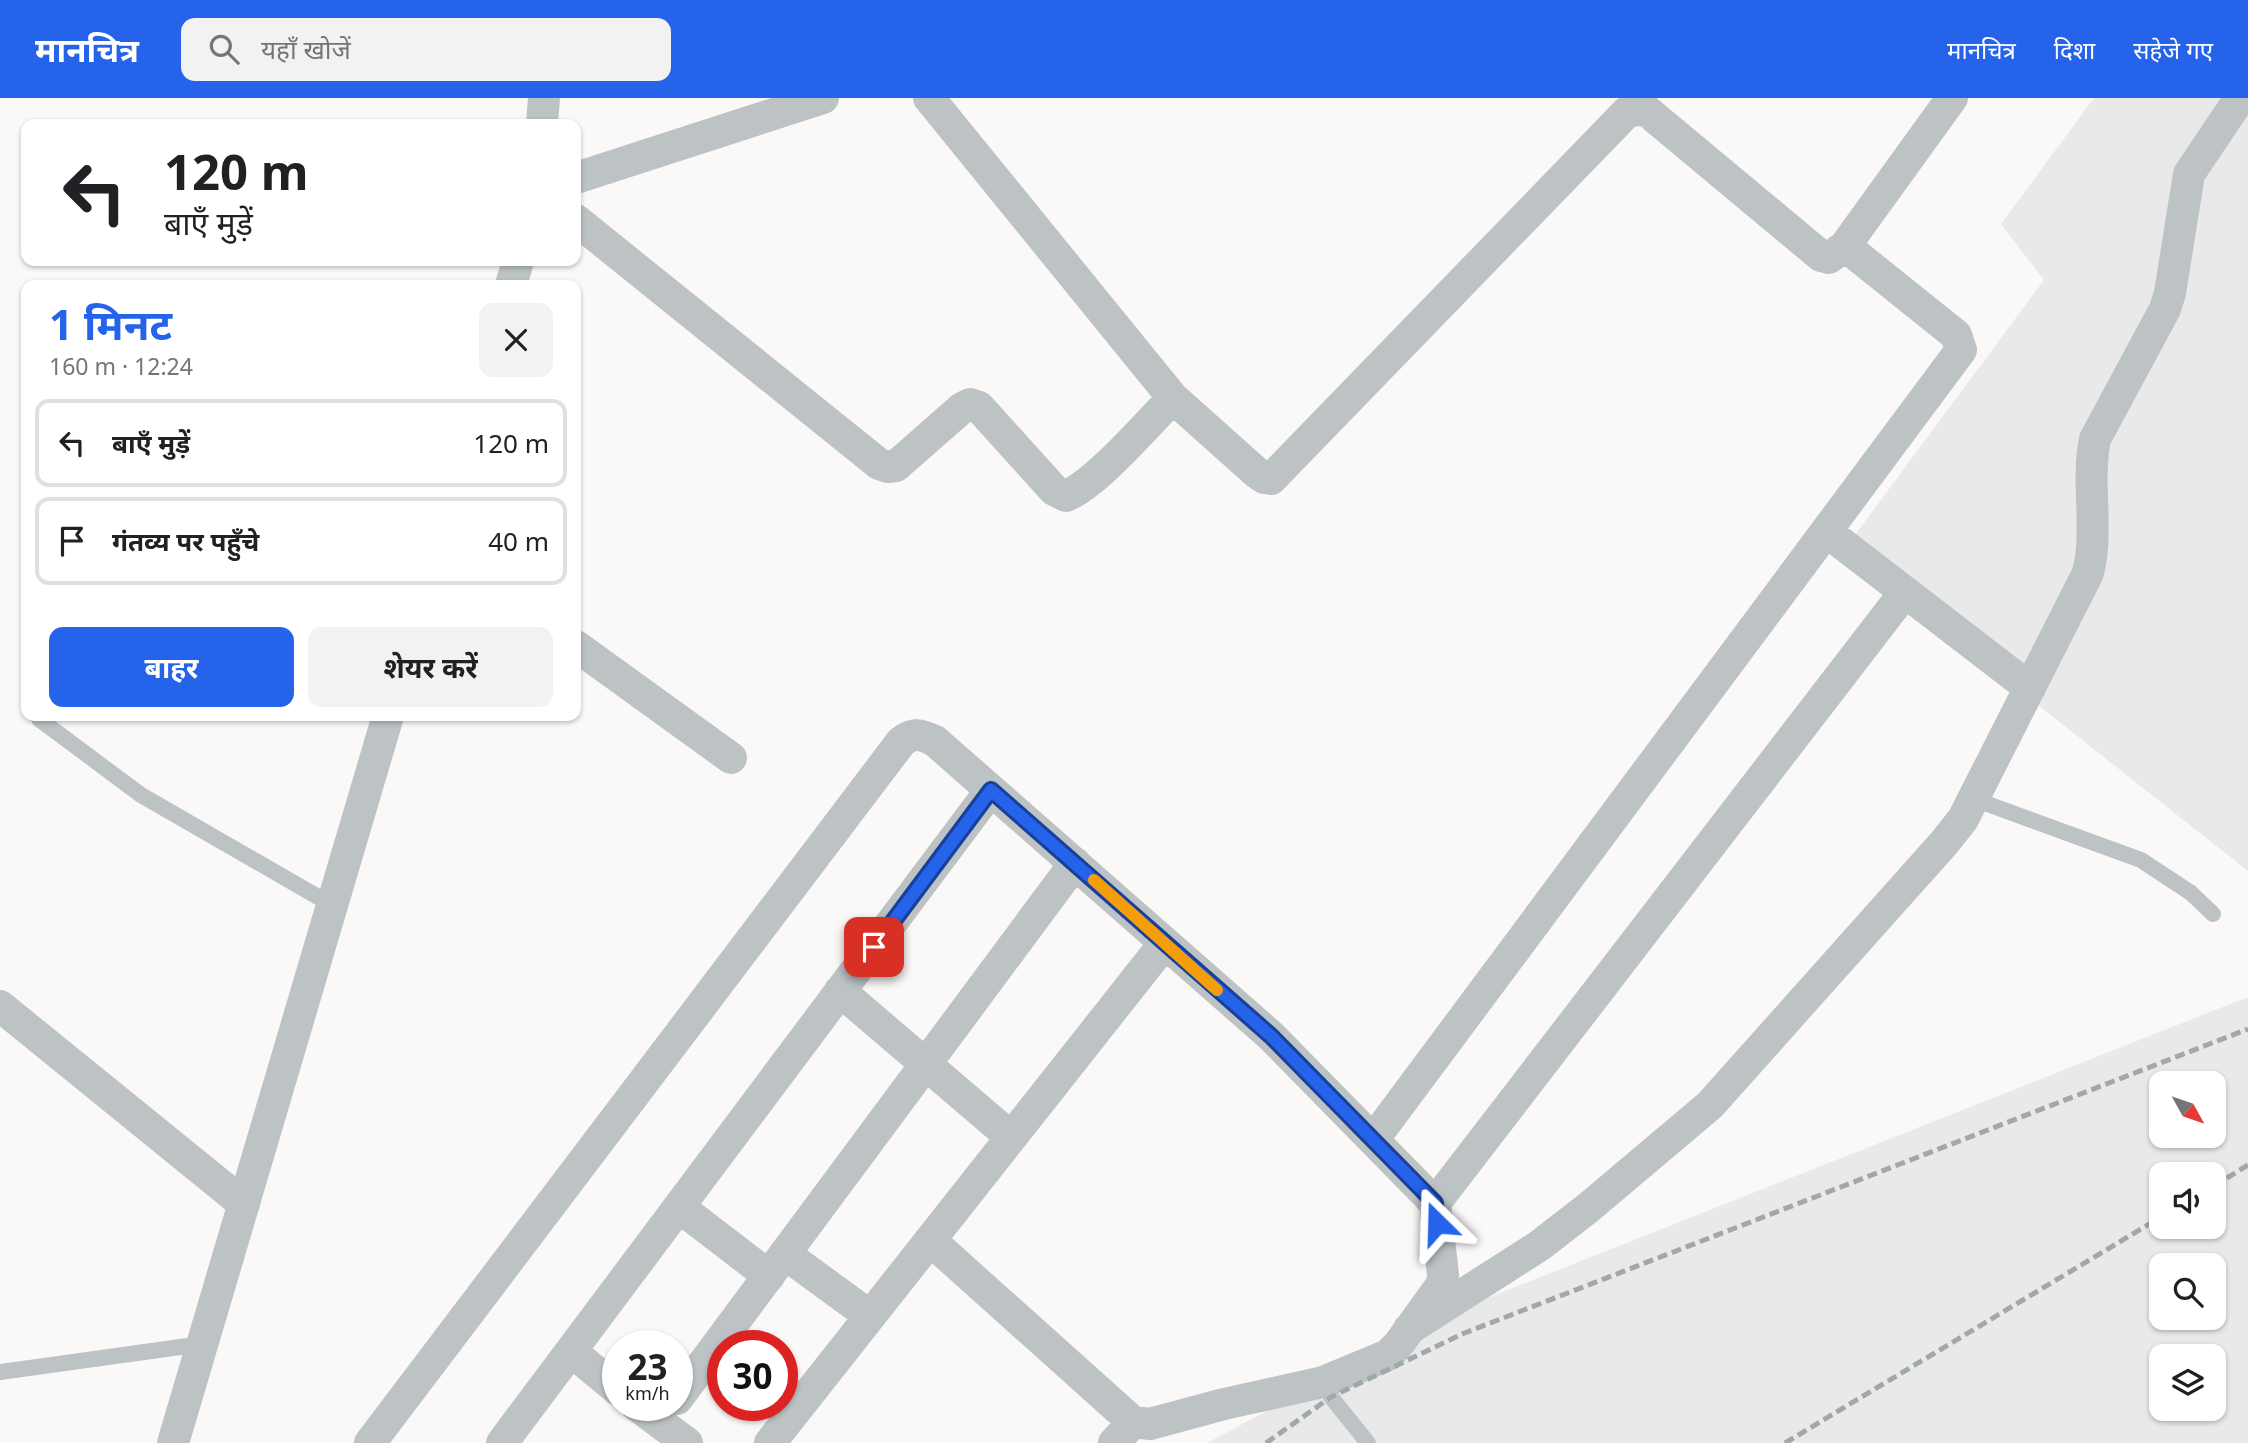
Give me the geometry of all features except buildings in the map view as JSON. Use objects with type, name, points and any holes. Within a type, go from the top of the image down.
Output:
[{"type":"street","points":[[542,119],[544,98]]},
{"type":"street","points":[[581,176],[823,98]]},
{"type":"street","points":[[929,98],[1174,398],[1257,473],[1271,479],[1280,473],[1627,113],[1647,111],[1821,256],[1829,258],[1845,246],[1952,98]]},
{"type":"street","points":[[1409,1329],[1539,1246],[1710,1105],[1963,819],[2088,573],[2092,556],[2091,458],[2095,439],[2168,301],[2189,174],[2240,98]]},
{"type":"street","points":[[581,224],[879,464],[888,467],[896,466],[970,404],[979,407],[1054,489],[1066,496],[1076,492],[1103,468],[1174,398]]},
{"type":"street","points":[[1373,1140],[1961,350],[1956,335],[1845,246]]},
{"type":"street","points":[[1827,532],[2030,688]]},
{"type":"street","points":[[1435,1203],[1905,592]]},
{"type":"street","points":[[581,650],[731,758]]},
{"type":"street","points":[[173,1443],[387,721]]},
{"type":"street","points":[[370,1443],[901,742],[911,734],[920,734],[935,741],[1271,1036],[1435,1203],[1443,1275],[1442,1284],[1388,1355],[1323,1382],[1224,1404],[1124,1432],[930,1240]]},
{"type":"street","points":[[502,1443],[991,790]]},
{"type":"street","points":[[693,1378],[1075,863]]},
{"type":"street","points":[[770,1443],[1164,944]]},
{"type":"street","points":[[840,991],[1011,1137]]},
{"type":"street","points":[[0,1006],[244,1204]]},
{"type":"street","points":[[679,1207],[870,1316]]},
{"type":"street","points":[[571,1351],[602,1377]]},
{"type":"street","points":[[656,1421],[687,1443]]},
{"type":"lane","points":[[42,721],[141,794],[332,905]]},
{"type":"lane","points":[[1974,799],[2141,860],[2190,893],[2213,914]]},
{"type":"lane","points":[[0,1372],[202,1344]]},
{"type":"lane","points":[[1323,1382],[1331,1397],[1368,1443]]},
{"type":"shaded area","points":[[2094,98],[2248,98],[2248,871],[1843,551],[2044,280],[2001,224]]},
{"type":"shaded area","points":[[2248,997],[2248,1443],[1207,1443],[1452,1312]]},
{"type":"railway","points":[[1266,1443],[1331,1397],[1462,1334],[2248,1029]]},
{"type":"railway","points":[[2226,1179],[2248,1165]]},
{"type":"railway","points":[[1785,1443],[2149,1224]]},
{"type":"slow traffic","points":[[1094,880],[1217,990]]},
{"type":"route","points":[[874,947],[991,790],[1271,1036],[1435,1203],[1437,1223]]}]
